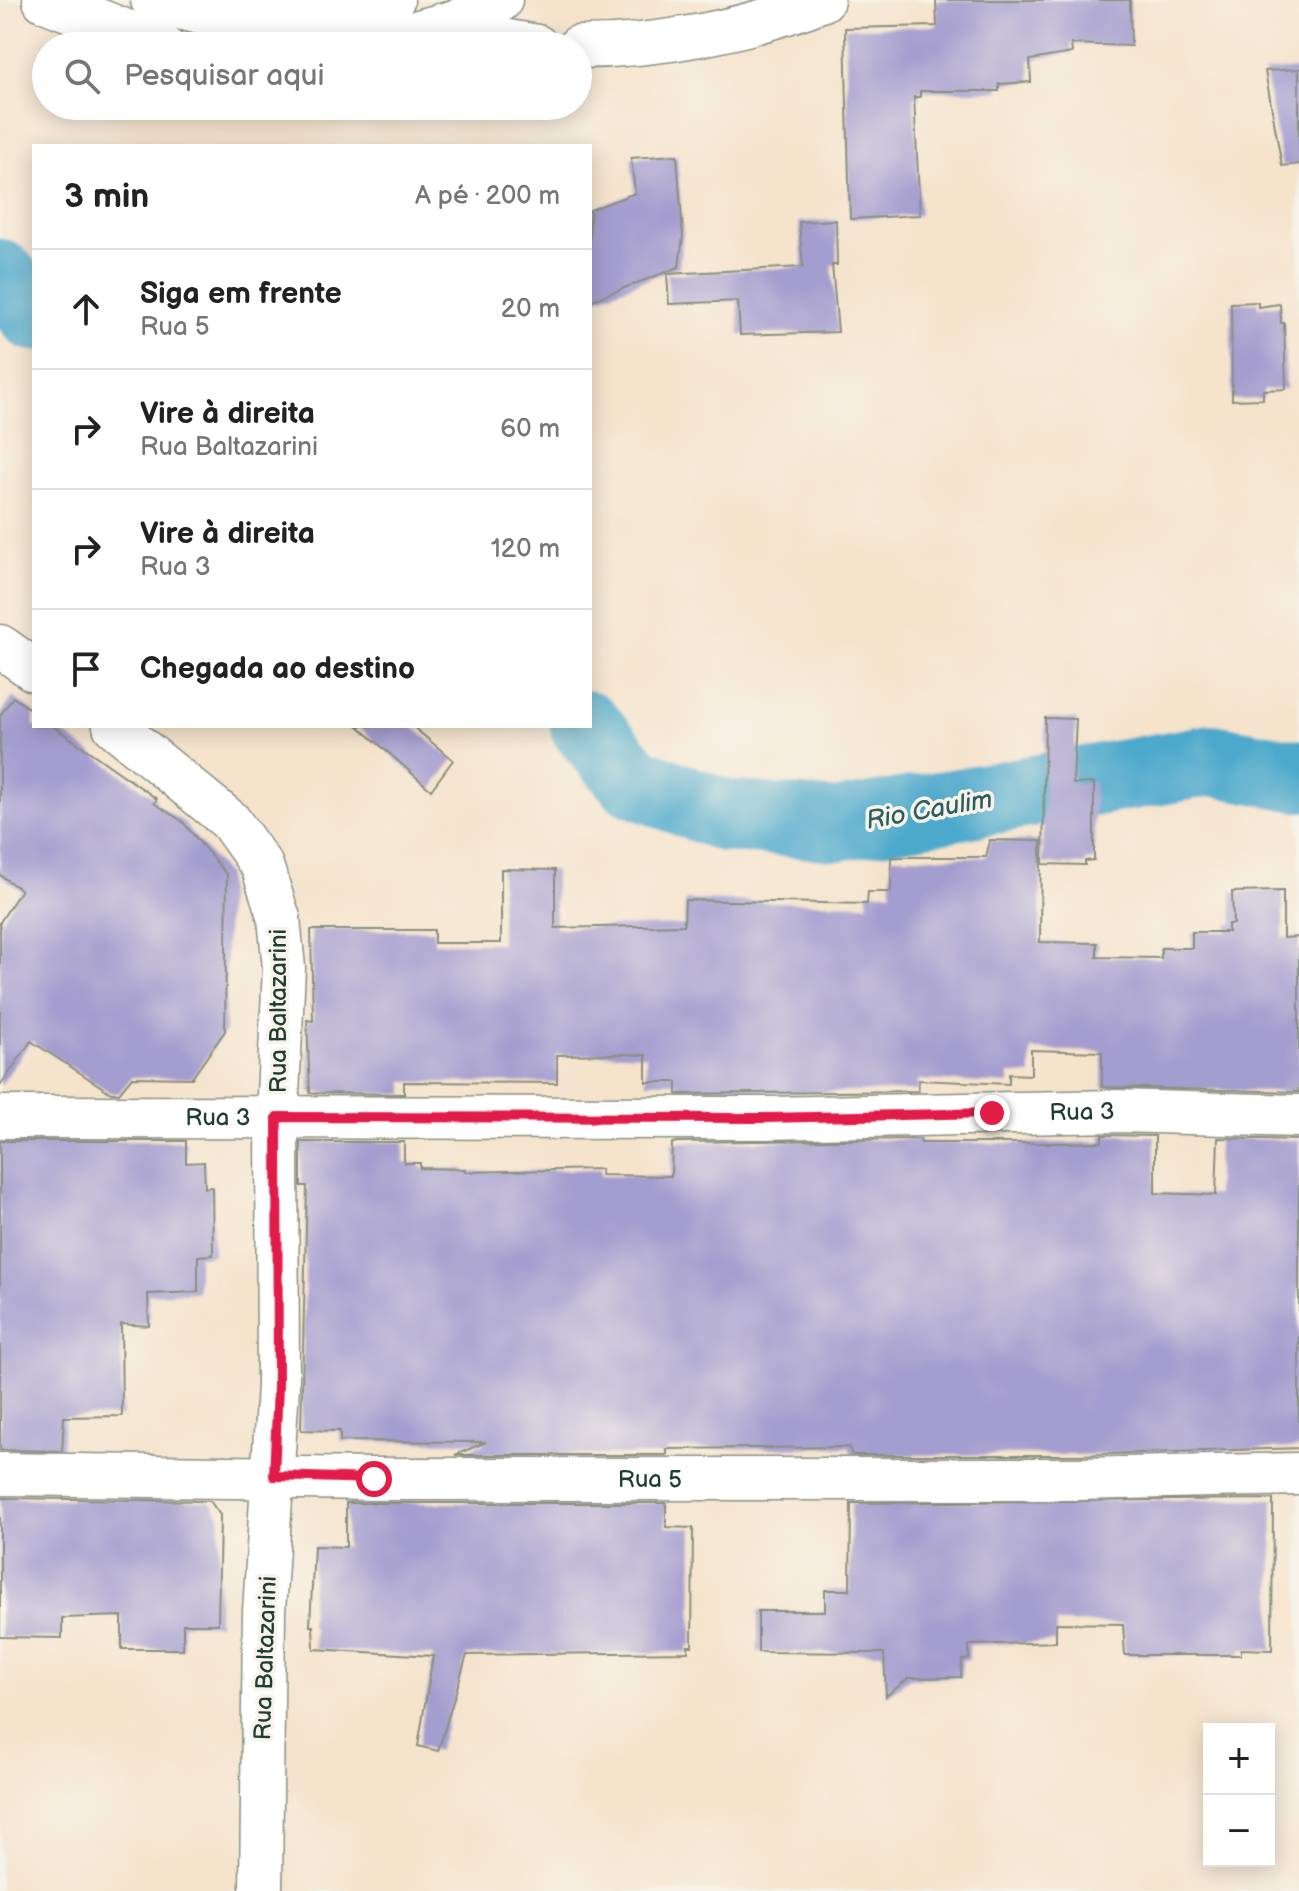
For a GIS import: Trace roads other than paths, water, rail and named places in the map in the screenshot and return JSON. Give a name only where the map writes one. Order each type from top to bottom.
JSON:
[{"type":"main road","points":[[45,0],[126,32]]},
{"type":"main road","points":[[153,0],[196,13],[243,20],[302,20],[392,0]]},
{"type":"main road","points":[[419,32],[459,21],[500,0]]},
{"type":"street","points":[[592,46],[663,40],[742,26],[823,0]]},
{"type":"street","points":[[459,21],[484,32]]},
{"type":"street","points":[[0,646],[32,669]]},
{"type":"street","name":"Rua Baltazarini","points":[[116,728],[230,821],[262,866],[279,918],[284,968],[277,1117],[278,1372],[264,1612],[261,1891]]},
{"type":"street","name":"Rua 3","points":[[0,1117],[766,1118],[1117,1111],[1299,1116]]},
{"type":"street","name":"Rua 5","points":[[0,1474],[1078,1479],[1299,1474]]},
{"type":"waterway","name":"Rio Caulim","points":[[0,275],[32,313]]},
{"type":"waterway","name":"Rio Caulim","points":[[588,728],[633,781],[725,816],[838,825],[1212,760],[1299,776]]}]
